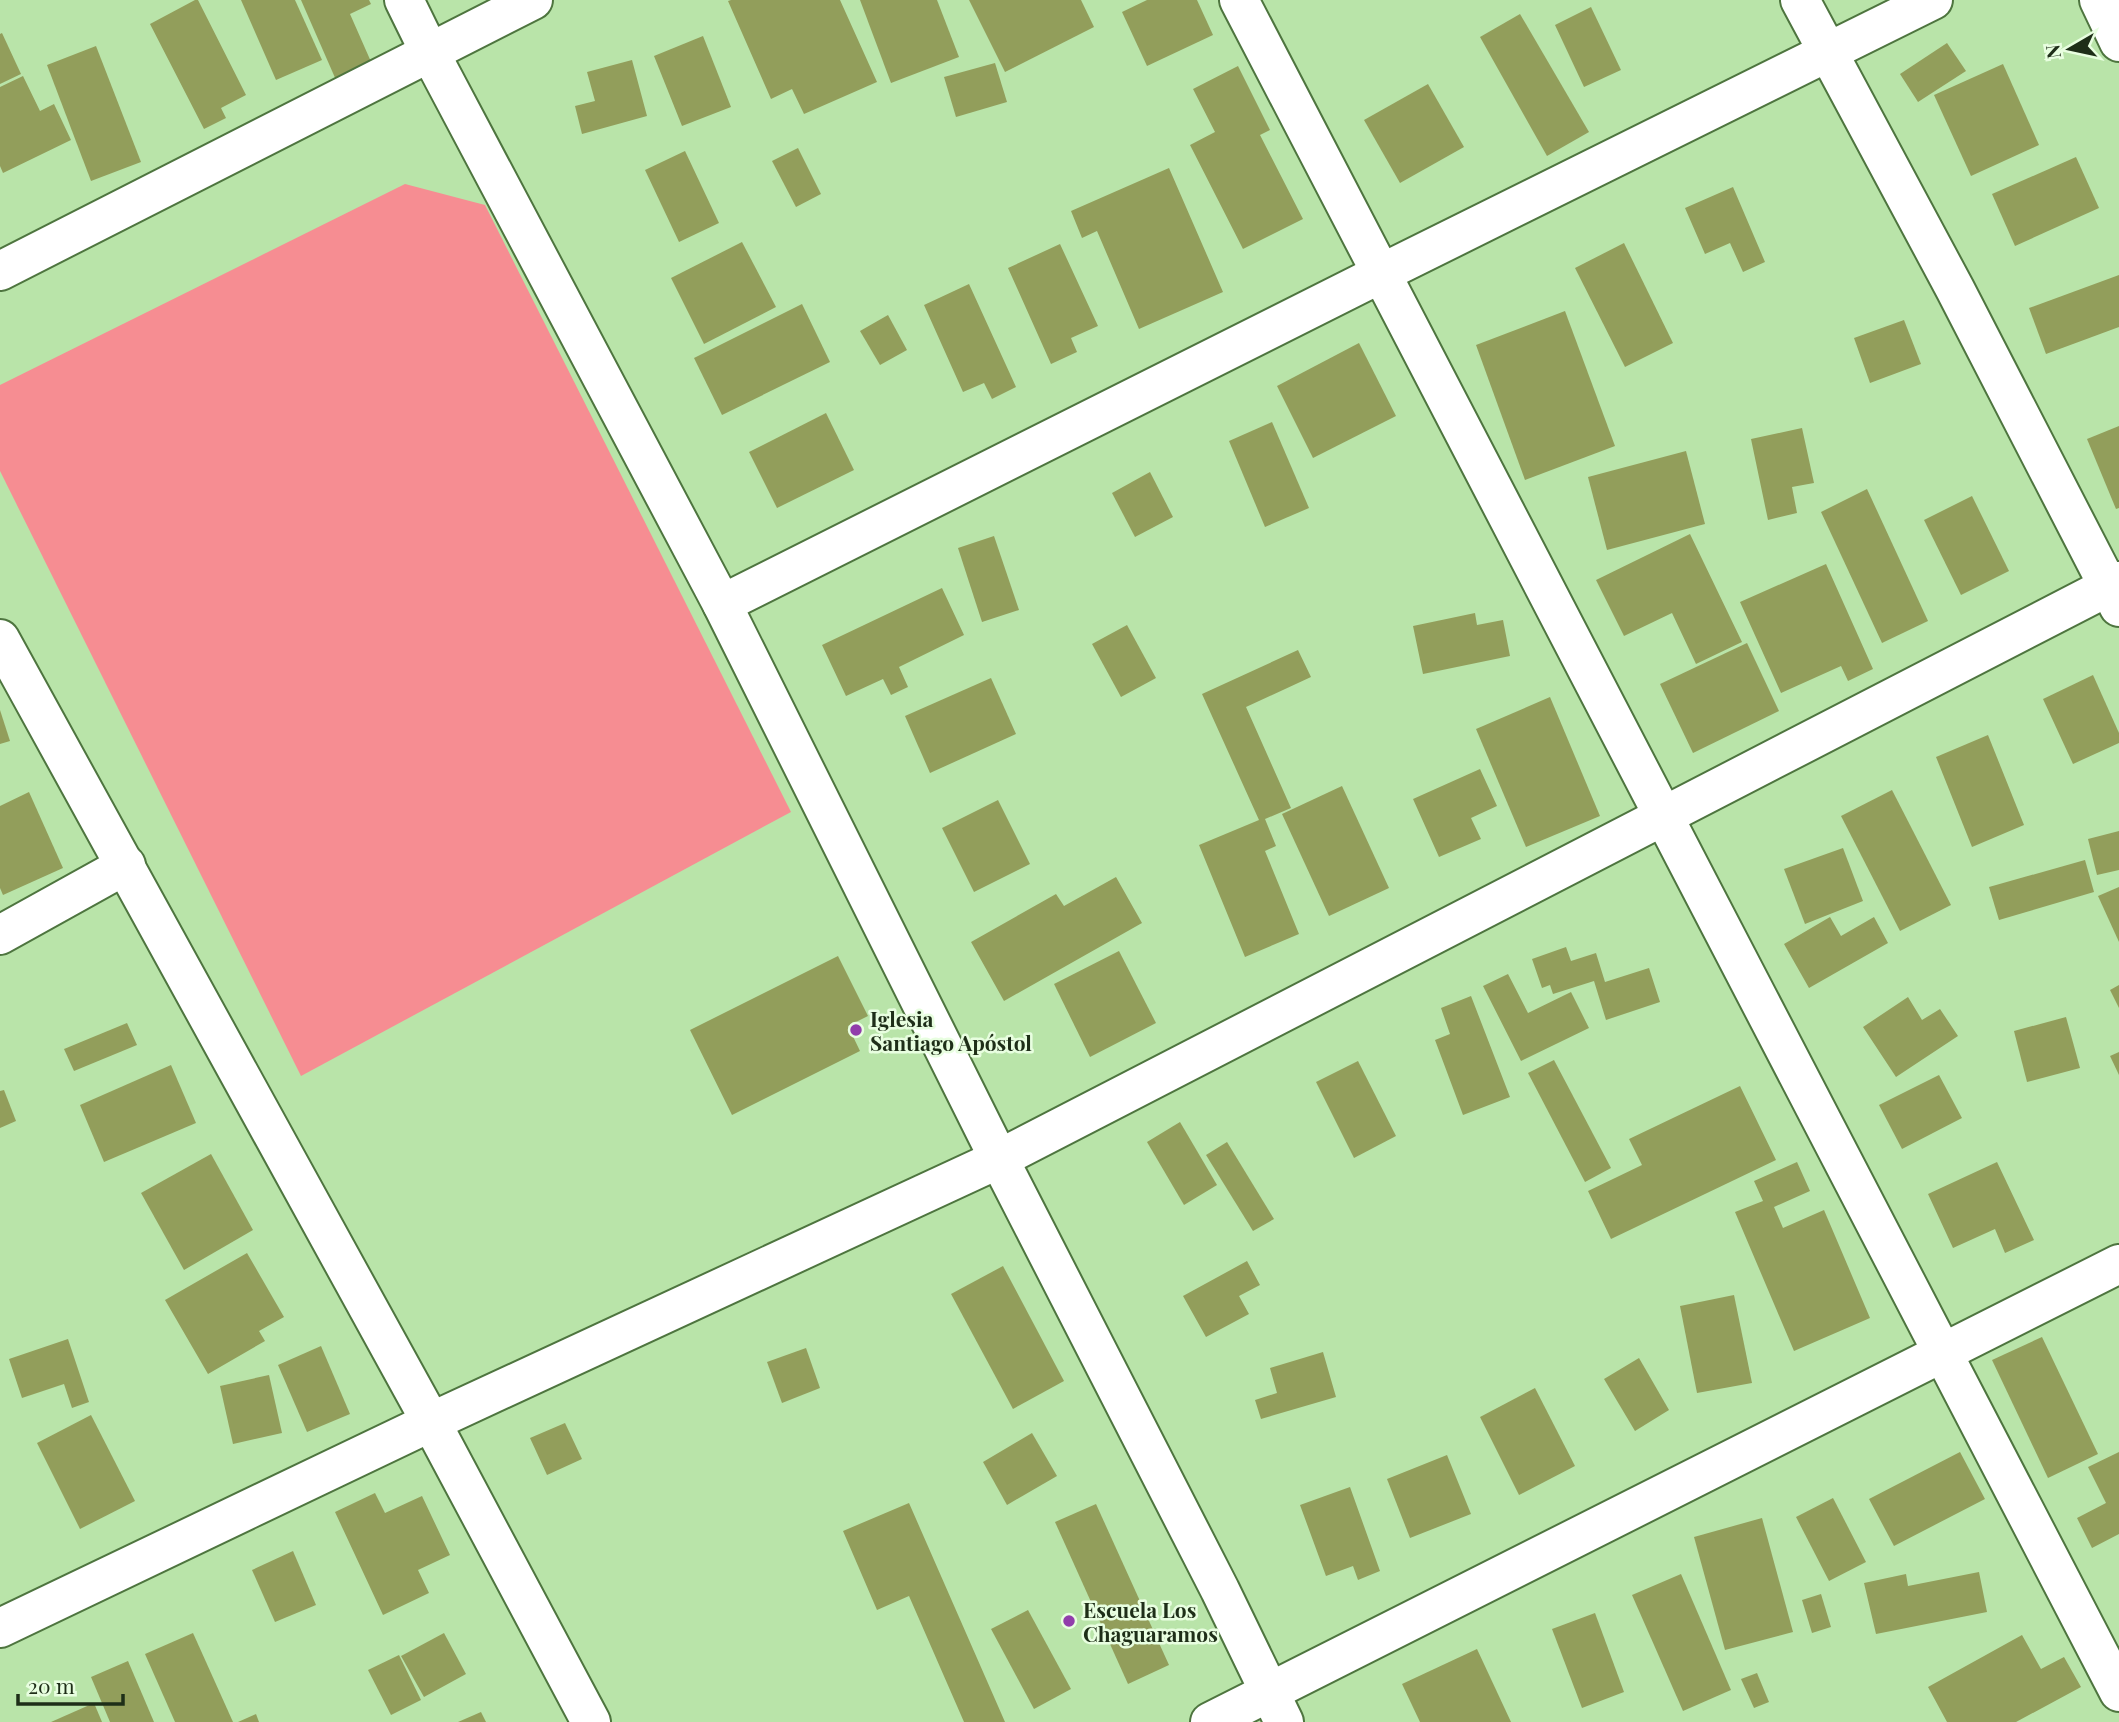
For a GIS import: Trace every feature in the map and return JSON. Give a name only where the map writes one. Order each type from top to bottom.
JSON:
[{"type":"street","points":[[404,0],[722,604],[1277,1707]]},
{"type":"street","points":[[0,271],[533,0]]},
{"type":"street","points":[[1239,0],[2119,1692]]},
{"type":"street","points":[[0,1628],[431,1422],[999,1159],[1663,815],[2116,592],[1800,0]]},
{"type":"street","points":[[722,604],[1933,0]]},
{"type":"street","points":[[2099,0],[2119,42]]},
{"type":"street","points":[[0,639],[431,1422],[591,1722]]},
{"type":"street","points":[[0,935],[126,864]]},
{"type":"street","points":[[1210,1722],[1277,1707],[1943,1353],[2119,1264]]},
{"type":"shaded area","points":[[405,184],[485,205],[791,812],[301,1076],[0,471],[0,385]]},
{"type":"building","points":[[198,0],[246,95],[221,108],[226,118],[204,129],[150,24]]},
{"type":"building","points":[[241,0],[295,0],[322,60],[276,80]]},
{"type":"building","points":[[301,0],[369,0],[371,4],[350,14],[372,64],[336,80]]},
{"type":"building","points":[[840,0],[877,82],[804,114],[792,89],[771,99],[728,1]]},
{"type":"building","points":[[860,0],[937,0],[959,57],[891,83]]},
{"type":"building","points":[[969,0],[1081,0],[1094,27],[1005,72]]},
{"type":"building","points":[[1147,0],[1197,0],[1213,35],[1147,66],[1122,12]]},
{"type":"building","points":[[1591,7],[1621,70],[1584,87],[1555,25]]},
{"type":"building","points":[[1520,14],[1589,132],[1547,156],[1480,37]]},
{"type":"building","points":[[2,33],[21,74],[0,84],[0,34]]},
{"type":"building","points":[[703,36],[731,107],[682,126],[654,56]]},
{"type":"building","points":[[1947,43],[1966,71],[1918,102],[1900,74]]},
{"type":"building","points":[[96,46],[141,162],[91,181],[47,65]]},
{"type":"building","points":[[632,60],[647,116],[582,134],[575,106],[595,101],[587,72]]},
{"type":"building","points":[[995,63],[1007,102],[956,117],[944,77]]},
{"type":"building","points":[[2003,64],[2039,145],[1971,176],[1934,95]]},
{"type":"building","points":[[1238,66],[1270,130],[1260,135],[1303,219],[1243,249],[1190,145],[1215,132],[1193,89]]},
{"type":"building","points":[[23,76],[40,111],[54,104],[71,140],[3,173],[0,166],[0,87]]},
{"type":"building","points":[[1428,84],[1464,147],[1400,183],[1364,120]]},
{"type":"building","points":[[798,148],[821,194],[796,207],[772,161]]},
{"type":"building","points":[[685,151],[719,223],[679,242],[645,170]]},
{"type":"building","points":[[2076,157],[2099,208],[2015,246],[1992,194]]},
{"type":"building","points":[[1169,168],[1223,292],[1139,329],[1097,231],[1082,238],[1071,211]]},
{"type":"building","points":[[1733,187],[1765,262],[1743,272],[1730,243],[1705,254],[1685,208]]},
{"type":"building","points":[[742,242],[776,307],[704,344],[671,278]]},
{"type":"building","points":[[1624,243],[1673,343],[1625,367],[1575,268]]},
{"type":"building","points":[[1060,244],[1098,326],[1071,338],[1077,352],[1051,364],[1008,268]]},
{"type":"building","points":[[2119,275],[2119,327],[2046,354],[2029,308]]},
{"type":"building","points":[[969,284],[1016,387],[992,399],[984,383],[963,392],[924,305]]},
{"type":"building","points":[[802,304],[830,362],[722,415],[694,358]]},
{"type":"building","points":[[1565,311],[1615,446],[1525,480],[1476,345]]},
{"type":"building","points":[[888,315],[907,350],[880,365],[860,331]]},
{"type":"building","points":[[1904,320],[1921,364],[1870,383],[1854,338]]},
{"type":"building","points":[[1359,343],[1396,416],[1313,458],[1277,386]]},
{"type":"building","points":[[826,413],[854,470],[777,508],[749,452]]},
{"type":"building","points":[[1272,422],[1309,508],[1265,527],[1229,441]]},
{"type":"building","points":[[2119,426],[2119,508],[2116,509],[2087,439]]},
{"type":"building","points":[[1802,428],[1814,483],[1792,487],[1797,513],[1768,520],[1751,439]]},
{"type":"building","points":[[1686,451],[1705,524],[1607,550],[1588,477]]},
{"type":"building","points":[[1150,472],[1173,517],[1135,537],[1112,493]]},
{"type":"building","points":[[1867,489],[1928,621],[1882,643],[1821,512]]},
{"type":"building","points":[[1972,496],[2009,571],[1961,595],[1924,520]]},
{"type":"building","points":[[1690,534],[1742,642],[1696,664],[1672,613],[1624,636],[1596,580]]},
{"type":"building","points":[[994,536],[1019,610],[982,622],[958,548]]},
{"type":"building","points":[[1826,564],[1873,669],[1848,681],[1841,666],[1781,693],[1740,602]]},
{"type":"building","points":[[942,588],[964,635],[899,667],[908,687],[891,695],[883,679],[846,696],[822,645]]},
{"type":"building","points":[[1475,613],[1477,625],[1503,620],[1510,656],[1423,674],[1413,626]]},
{"type":"building","points":[[1127,625],[1156,678],[1121,697],[1092,644]]},
{"type":"building","points":[[1747,643],[1779,711],[1693,753],[1660,684]]},
{"type":"building","points":[[1298,650],[1311,677],[1246,707],[1291,808],[1265,819],[1276,846],[1265,851],[1299,934],[1245,957],[1199,845],[1259,820],[1202,694]]},
{"type":"building","points":[[2093,675],[2119,733],[2119,743],[2073,764],[2043,699]]},
{"type":"building","points":[[991,678],[1016,734],[930,773],[905,716]]},
{"type":"building","points":[[1550,697],[1600,816],[1526,847],[1476,729]]},
{"type":"building","points":[[0,710],[10,741],[0,744]]},
{"type":"building","points":[[1988,735],[2024,825],[1972,847],[1936,757]]},
{"type":"building","points":[[1480,769],[1497,806],[1471,818],[1481,839],[1439,857],[1413,799]]},
{"type":"building","points":[[1342,786],[1389,888],[1329,916],[1282,814]]},
{"type":"building","points":[[1892,790],[1951,905],[1900,931],[1841,816]]},
{"type":"building","points":[[29,792],[63,868],[3,895],[0,888],[0,806]]},
{"type":"building","points":[[998,800],[1030,864],[974,892],[942,828]]},
{"type":"building","points":[[2119,831],[2119,870],[2097,875],[2088,839]]},
{"type":"building","points":[[1843,848],[1863,901],[1805,924],[1784,869]]},
{"type":"building","points":[[2085,860],[2094,892],[1999,920],[1989,887]]},
{"type":"building","points":[[1116,877],[1142,923],[1004,1001],[971,942],[1056,894],[1064,906]]},
{"type":"building","points":[[2119,887],[2119,942],[2098,896]]},
{"type":"building","points":[[1830,917],[1841,936],[1874,917],[1888,943],[1809,988],[1784,944]]},
{"type":"building","points":[[1566,947],[1571,961],[1596,953],[1605,982],[1649,968],[1660,1002],[1606,1020],[1594,981],[1553,994],[1550,985],[1542,988],[1532,959]]},
{"type":"building","points":[[1119,951],[1156,1023],[1090,1057],[1054,984]]},
{"type":"building","points":[[838,956],[868,1016],[848,1026],[860,1051],[732,1115],[690,1030]]},
{"type":"building","points":[[1508,974],[1528,1013],[1571,992],[1589,1028],[1521,1061],[1483,986]]},
{"type":"building","points":[[2119,985],[2119,1008],[2110,990]]},
{"type":"building","points":[[1471,996],[1510,1097],[1463,1115],[1435,1040],[1450,1034],[1441,1008]]},
{"type":"building","points":[[1908,997],[1922,1020],[1940,1009],[1958,1036],[1896,1077],[1863,1027]]},
{"type":"building","points":[[2066,1017],[2080,1068],[2027,1082],[2014,1031]]},
{"type":"building","points":[[127,1023],[137,1045],[74,1071],[64,1049]]},
{"type":"building","points":[[2119,1052],[2119,1075],[2110,1056]]},
{"type":"building","points":[[1554,1060],[1611,1168],[1585,1182],[1528,1073]]},
{"type":"building","points":[[1358,1061],[1396,1136],[1354,1158],[1316,1082]]},
{"type":"building","points":[[171,1065],[196,1123],[104,1162],[80,1105]]},
{"type":"building","points":[[1939,1075],[1962,1118],[1902,1149],[1879,1105]]},
{"type":"building","points":[[1740,1086],[1776,1160],[1611,1239],[1588,1191],[1642,1165],[1629,1139]]},
{"type":"building","points":[[4,1090],[16,1121],[0,1128],[0,1091]]},
{"type":"building","points":[[1180,1122],[1217,1185],[1184,1205],[1147,1142]]},
{"type":"building","points":[[1227,1142],[1274,1219],[1253,1231],[1206,1155]]},
{"type":"building","points":[[211,1154],[253,1230],[184,1270],[141,1193]]},
{"type":"building","points":[[1797,1162],[1810,1191],[1774,1207],[1783,1228],[1824,1210],[1870,1318],[1794,1351],[1735,1212],[1763,1201],[1754,1181]]},
{"type":"building","points":[[1997,1162],[2034,1240],[2005,1253],[1995,1229],[1953,1248],[1928,1194]]},
{"type":"building","points":[[247,1253],[284,1317],[259,1331],[265,1341],[208,1374],[165,1300]]},
{"type":"building","points":[[1247,1261],[1260,1285],[1239,1296],[1249,1314],[1206,1337],[1183,1296]]},
{"type":"building","points":[[1003,1266],[1064,1381],[1013,1409],[951,1294]]},
{"type":"building","points":[[1734,1295],[1752,1383],[1697,1393],[1680,1306]]},
{"type":"building","points":[[2042,1337],[2098,1454],[2048,1478],[1992,1360]]},
{"type":"building","points":[[68,1339],[89,1402],[72,1408],[64,1384],[22,1398],[9,1359]]},
{"type":"building","points":[[321,1346],[350,1414],[307,1432],[278,1365]]},
{"type":"building","points":[[806,1348],[820,1388],[782,1403],[767,1362]]},
{"type":"building","points":[[1323,1352],[1336,1397],[1261,1419],[1255,1400],[1277,1393],[1270,1368]]},
{"type":"building","points":[[1639,1358],[1669,1410],[1635,1431],[1604,1379]]},
{"type":"building","points":[[269,1375],[282,1433],[233,1444],[220,1386]]},
{"type":"building","points":[[1535,1388],[1575,1466],[1519,1495],[1480,1417]]},
{"type":"building","points":[[91,1415],[135,1501],[80,1529],[37,1443]]},
{"type":"building","points":[[565,1423],[582,1459],[547,1475],[530,1438]]},
{"type":"building","points":[[1032,1433],[1057,1476],[1007,1505],[983,1462]]},
{"type":"building","points":[[1960,1452],[1985,1499],[1894,1546],[1869,1499]]},
{"type":"building","points":[[2119,1452],[2119,1534],[2092,1548],[2077,1518],[2106,1503],[2088,1467]]},
{"type":"building","points":[[1447,1455],[1471,1514],[1410,1538],[1387,1479]]},
{"type":"building","points":[[1350,1487],[1380,1571],[1358,1580],[1353,1566],[1326,1576],[1300,1505]]},
{"type":"building","points":[[375,1493],[385,1513],[422,1496],[450,1555],[418,1570],[429,1593],[383,1615],[335,1512]]},
{"type":"building","points":[[1833,1498],[1866,1562],[1829,1581],[1796,1517]]},
{"type":"building","points":[[909,1503],[1005,1722],[964,1722],[909,1596],[877,1610],[843,1531]]},
{"type":"building","points":[[1096,1504],[1169,1665],[1128,1684],[1055,1522]]},
{"type":"building","points":[[1762,1518],[1793,1632],[1725,1650],[1694,1537]]},
{"type":"building","points":[[293,1551],[316,1605],[275,1622],[252,1570]]},
{"type":"building","points":[[1979,1572],[1987,1612],[1876,1634],[1864,1583],[1906,1574],[1908,1586]]},
{"type":"building","points":[[1681,1574],[1731,1690],[1683,1711],[1632,1595]]},
{"type":"building","points":[[1821,1594],[1831,1627],[1812,1633],[1802,1600]]},
{"type":"building","points":[[1028,1610],[1071,1689],[1034,1709],[991,1629]]},
{"type":"building","points":[[1595,1613],[1624,1692],[1582,1708],[1552,1629]]},
{"type":"building","points":[[193,1633],[233,1722],[175,1722],[145,1654]]},
{"type":"building","points":[[444,1633],[466,1674],[424,1697],[401,1656]]},
{"type":"building","points":[[2022,1635],[2041,1669],[2064,1657],[2081,1687],[2016,1722],[1947,1722],[1928,1687]]},
{"type":"building","points":[[1477,1649],[1511,1722],[1420,1722],[1402,1684]]},
{"type":"building","points":[[399,1655],[421,1700],[391,1715],[368,1670]]},
{"type":"building","points":[[128,1661],[154,1722],[110,1722],[91,1677]]},
{"type":"building","points":[[1757,1673],[1769,1702],[1754,1708],[1741,1679]]},
{"type":"building","points":[[94,1703],[102,1722],[51,1722]]},
{"type":"building","points":[[481,1712],[486,1722],[458,1722]]},
{"type":"building","points":[[256,1714],[259,1722],[238,1722]]},
{"type":"place","name":"Iglesia Santiago Apóstol","points":[[856,1030]]},
{"type":"place","name":"Escuela Los Chaguaramos","points":[[1069,1621]]}]
